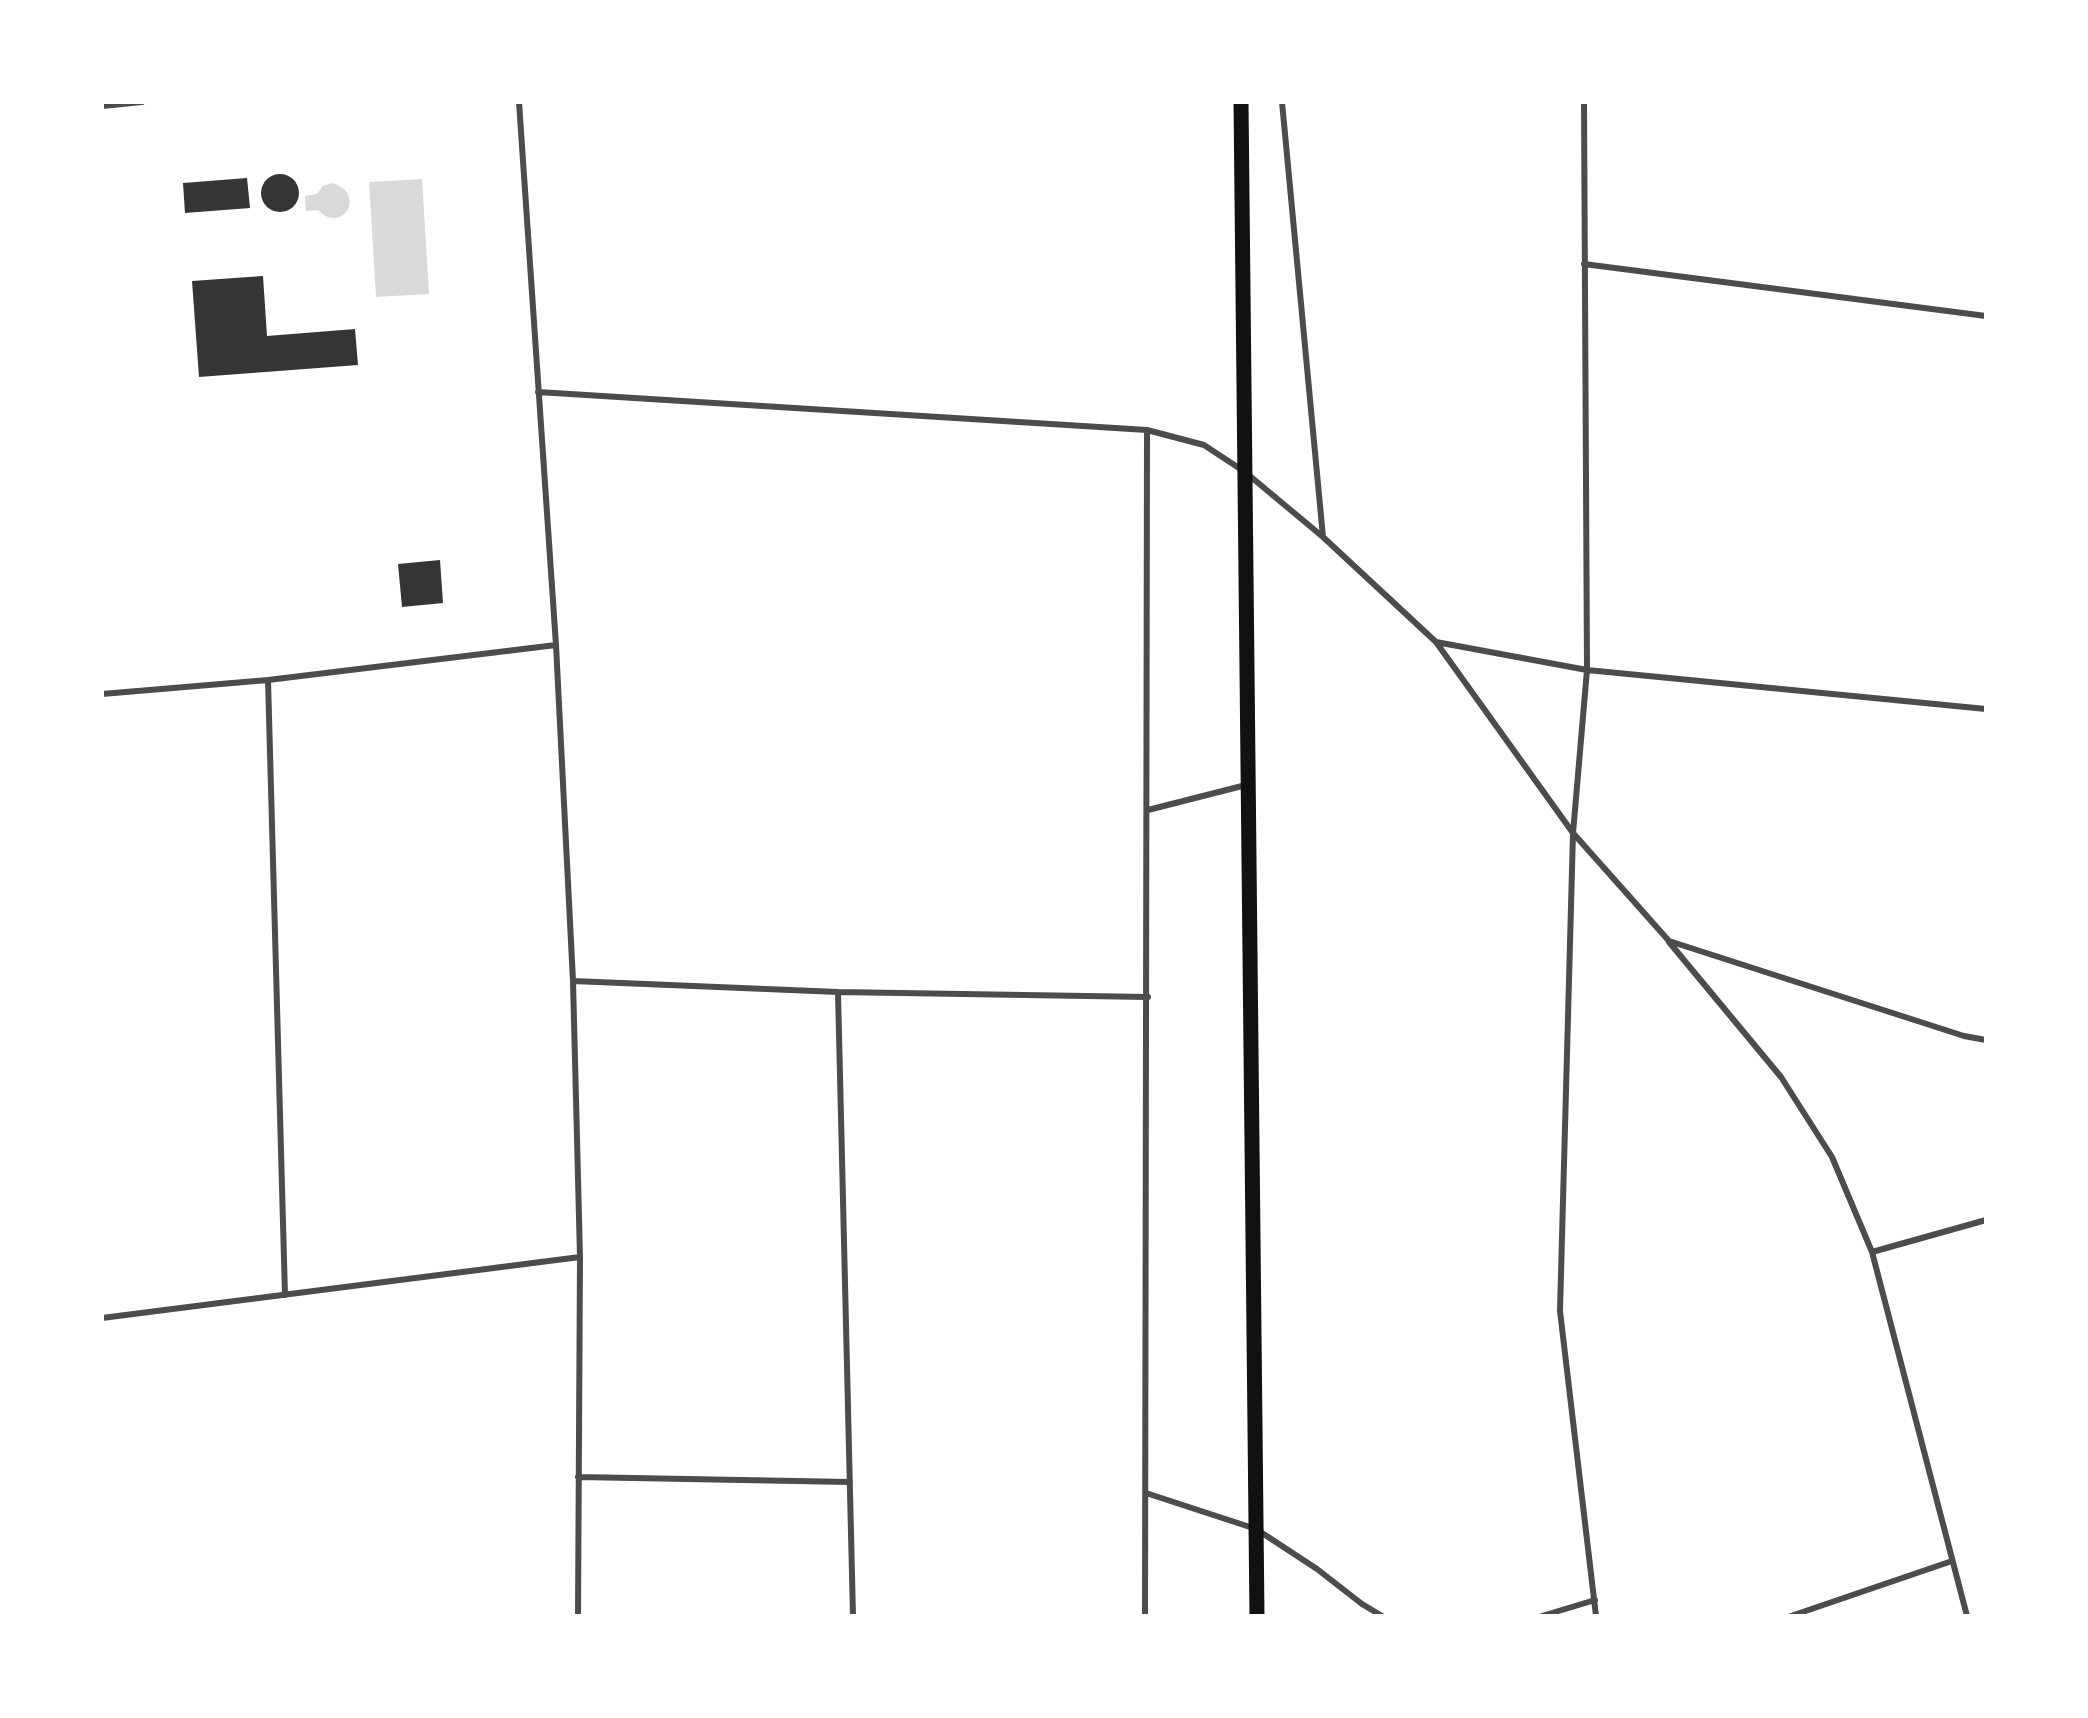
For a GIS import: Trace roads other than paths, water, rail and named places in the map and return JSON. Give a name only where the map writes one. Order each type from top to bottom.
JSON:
[{"type":"main road","points":[[1241,102],[1246,785],[1257,1616]]},
{"type":"street","points":[[102,106],[142,102]]},
{"type":"street","points":[[519,102],[556,645],[573,981],[580,1257],[578,1616]]},
{"type":"street","points":[[1282,102],[1323,537]]},
{"type":"street","points":[[1584,102],[1587,670],[1573,833],[1560,1311],[1596,1616]]},
{"type":"street","points":[[1584,264],[1986,316]]},
{"type":"street","points":[[538,392],[1147,430],[1204,445],[1245,472],[1323,537],[1436,642],[1573,833],[1668,941],[1781,1077],[1832,1157],[1872,1252],[1967,1616]]},
{"type":"street","points":[[1145,1616],[1148,997],[1147,430]]},
{"type":"street","points":[[1436,642],[1587,670],[1986,709]]},
{"type":"street","points":[[102,694],[268,680],[556,645]]},
{"type":"street","points":[[268,680],[285,1295]]},
{"type":"street","points":[[1148,810],[1246,785]]},
{"type":"street","points":[[1668,941],[1964,1036],[1986,1040]]},
{"type":"street","points":[[573,981],[838,992],[1148,997]]},
{"type":"street","points":[[838,992],[853,1616]]},
{"type":"street","points":[[1872,1252],[1986,1220]]},
{"type":"street","points":[[102,1318],[580,1257]]},
{"type":"street","points":[[578,1477],[850,1482]]},
{"type":"street","points":[[1146,1492],[1256,1529],[1382,1616]]},
{"type":"street","points":[[1791,1616],[1952,1561]]},
{"type":"street","points":[[1542,1616],[1595,1600]]}]
